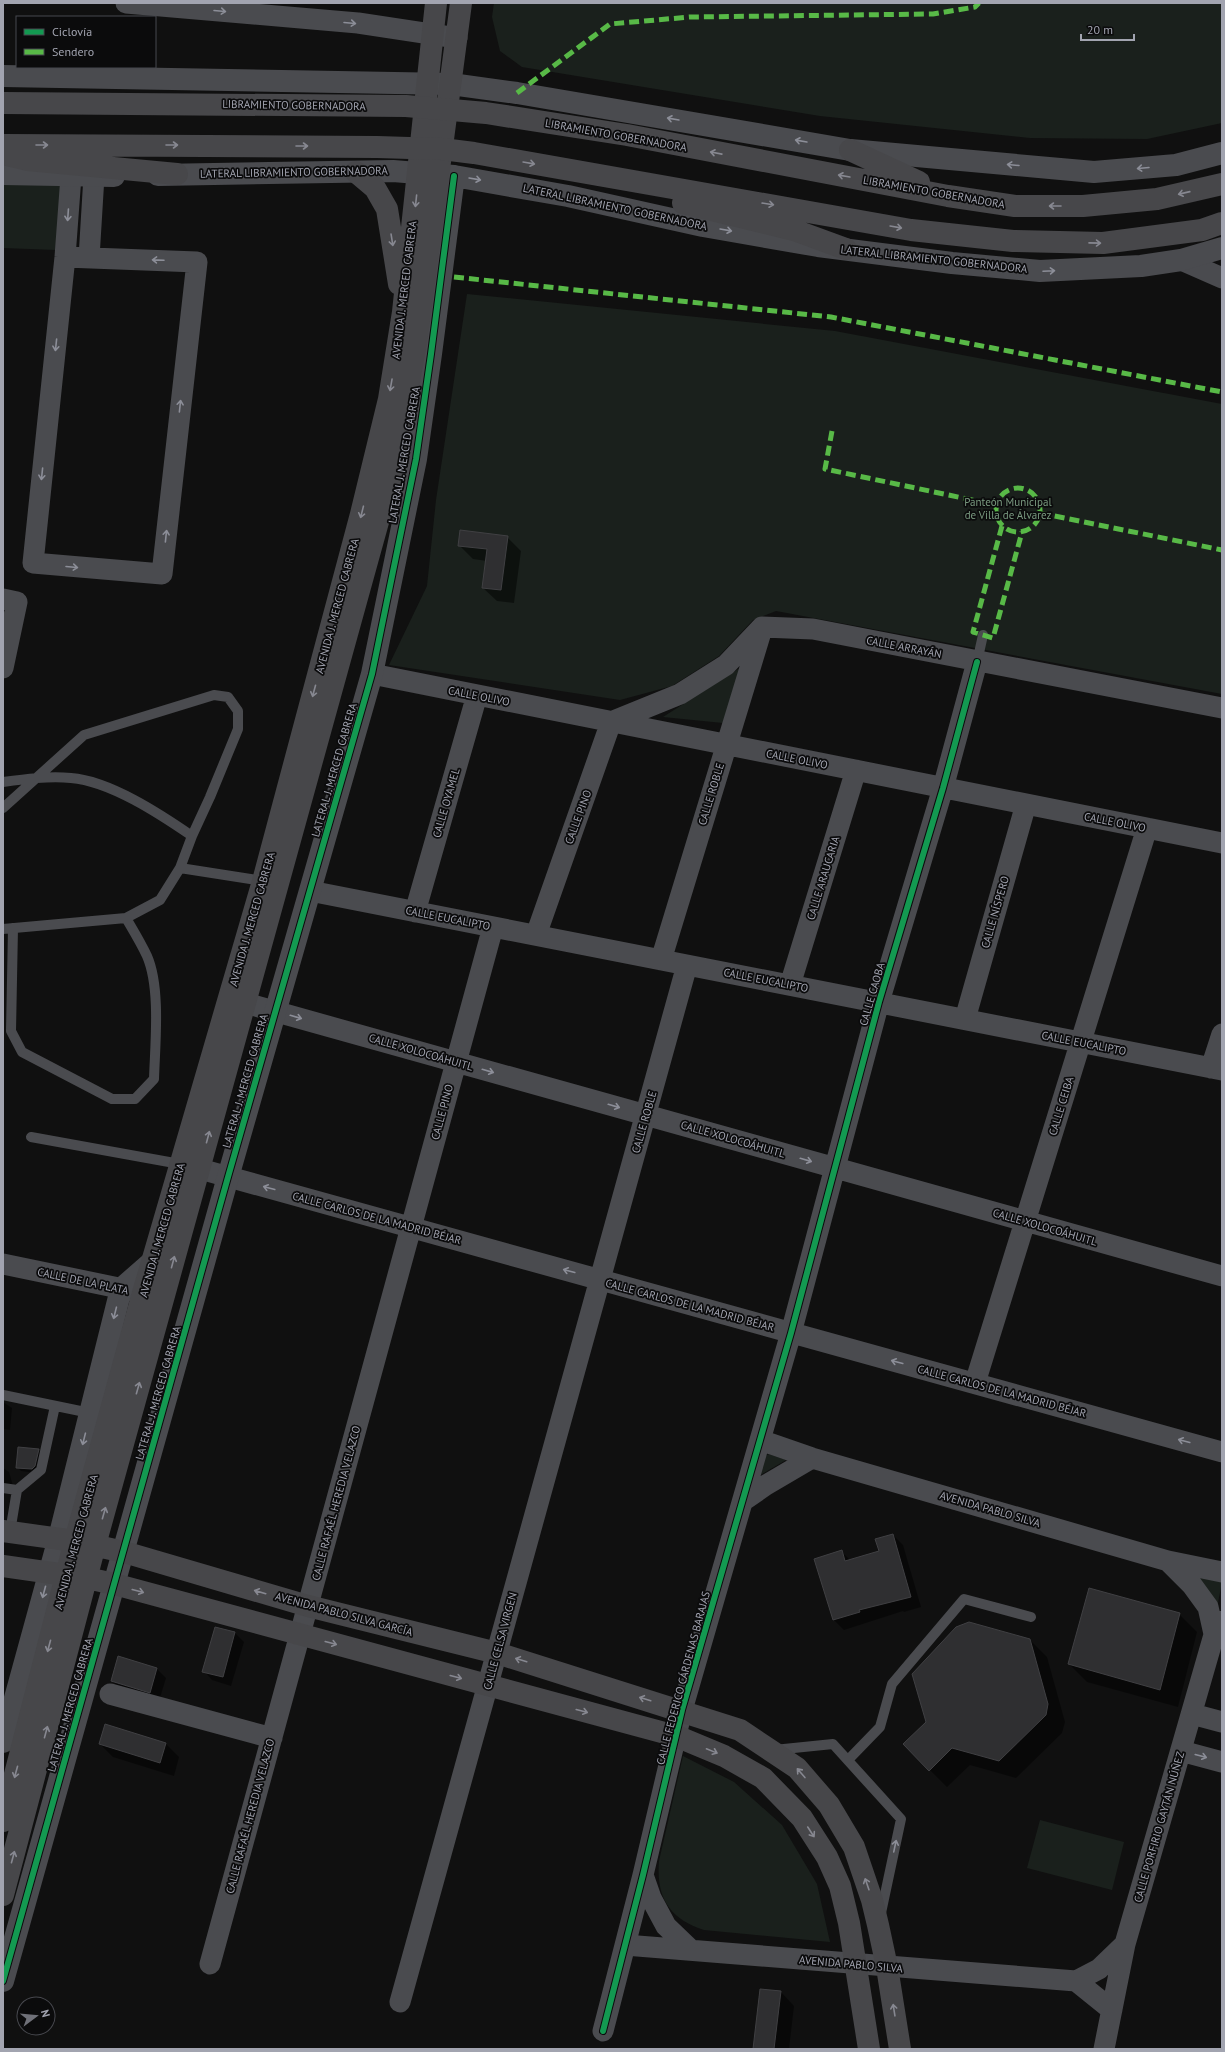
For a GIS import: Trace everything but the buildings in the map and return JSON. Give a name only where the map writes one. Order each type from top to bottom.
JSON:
[{"type":"main road","points":[[436,3],[429,83],[437,108]]},
{"type":"main road","points":[[437,108],[451,84],[457,38],[457,3]]},
{"type":"main road","name":"LIBRAMIENTO GOBERNADORA","points":[[3,102],[437,108],[486,113],[627,135],[948,196],[1015,206],[1083,206],[1157,199],[1222,184]]},
{"type":"main road","name":"AVENIDA J. MERCED CABRERA","points":[[153,1295],[153,1261],[190,1167],[245,1003],[394,464],[412,307],[425,277],[437,174],[432,149],[437,108]]},
{"type":"main road","points":[[3,145],[144,145],[432,149],[474,153],[636,183],[782,206],[911,230],[1013,241],[1103,243],[1202,230],[1222,223]]},
{"type":"main road","points":[[850,150],[948,196]]},
{"type":"main road","points":[[3,154],[28,160],[177,174]]},
{"type":"main road","points":[[356,172],[375,188],[387,209],[412,307]]},
{"type":"main road","name":"AVENIDA J. MERCED CABRERA","points":[[3,1822],[76,1541],[153,1295],[190,1167],[263,881],[361,514],[412,307],[437,174]]},
{"type":"main road","points":[[636,183],[688,205],[794,230],[846,249]]},
{"type":"main road","name":"AVENIDA PABLO SILVA GARCÍA","points":[[7,1531],[76,1541],[124,1552],[308,1606],[497,1653],[682,1710],[740,1730],[797,1768],[829,1805],[854,1846],[872,1900],[888,1968],[900,2049]]},
{"type":"main road","points":[[3,1566],[68,1575],[114,1584],[676,1736],[724,1756],[763,1778],[802,1818],[827,1857],[840,1886],[849,1923],[869,2049]]},
{"type":"main road","name":"AVENIDA J. MERCED CABRERA","points":[[3,1895],[68,1575]]},
{"type":"street","points":[[126,3],[358,23],[434,36],[457,38]]},
{"type":"street","points":[[3,76],[451,84],[517,93],[850,150],[1094,172],[1176,165],[1222,153]]},
{"type":"street","name":"LATERAL LIBRAMIENTO GOBERNADORA","points":[[3,174],[71,176],[356,172],[437,174],[568,196],[703,226],[818,246],[952,263],[1040,271],[1141,266],[1181,260],[1222,248]]},
{"type":"street","name":"LATERAL J. MERCED CABRERA","points":[[3,1981],[228,1177],[372,674],[416,459],[446,241],[437,174]]},
{"type":"street","points":[[65,257],[197,262],[162,574],[33,563],[65,257],[71,176]]},
{"type":"street","points":[[89,258],[94,176]]},
{"type":"street","points":[[425,277],[446,241]]},
{"type":"street","points":[[1181,260],[1222,278]]},
{"type":"street","points":[[412,307],[431,354]]},
{"type":"street","points":[[3,668],[10,600]]},
{"type":"street","points":[[611,722],[680,694],[726,665],[762,628]]},
{"type":"street","name":"CALLE ARRAYÁN","points":[[762,628],[813,629],[976,662],[1222,708]]},
{"type":"street","name":"CALLE ROBLE","points":[[661,960],[762,628]]},
{"type":"street","name":"CALLE CAOBA","points":[[791,1333],[879,1002],[943,788],[976,662]]},
{"type":"street","name":"CALLE OLIVO","points":[[372,674],[1222,843]]},
{"type":"street","name":"CALLE OYAMEL","points":[[415,912],[477,695]]},
{"type":"street","name":"CALLE PINO","points":[[536,935],[611,722]]},
{"type":"street","name":"CALLE ARAUCARIA","points":[[790,985],[856,770]]},
{"type":"street","name":"CALLE NÍSPERO","points":[[965,1020],[1026,804]]},
{"type":"street","name":"CALLE CEIBA","points":[[975,1383],[1147,828]]},
{"type":"street","name":"CALLE EUCALIPTO","points":[[310,891],[1216,1069]]},
{"type":"street","name":"CALLE PINO","points":[[411,1228],[493,927]]},
{"type":"street","name":"CALLE ROBLE","points":[[600,1280],[688,965]]},
{"type":"street","name":"CALLE XOLOCOÁHUITL","points":[[245,1003],[1222,1276]]},
{"type":"street","points":[[1216,1069],[1222,1034]]},
{"type":"street","name":"CALLE CARLOS DE LA MADRID BÉJAR","points":[[190,1167],[1222,1452]]},
{"type":"street","name":"CALLE RAFAÉL HEREDIA VELAZCO","points":[[210,1964],[411,1228]]},
{"type":"street","points":[[3,1742],[68,1575],[76,1541],[90,1414],[121,1289],[153,1261]]},
{"type":"street","name":"CALLE DE LA PLATA","points":[[3,1264],[153,1295]]},
{"type":"street","name":"CALLE CELSA VIRGEN","points":[[400,2002],[600,1280]]},
{"type":"street","name":"CALLE FEDERICO CÁRDENAS BARAJAS","points":[[603,2031],[643,1875],[682,1710],[791,1333]]},
{"type":"street","name":"AVENIDA PABLO SILVA","points":[[760,1440],[812,1458],[1168,1561],[1222,1572]]},
{"type":"street","points":[[743,1501],[766,1485],[812,1458]]},
{"type":"street","name":"AVENIDA PABLO SILVA","points":[[1168,1561],[1192,1585],[1208,1607],[1214,1634]]},
{"type":"street","name":"CALLE PORFIRIO GAYTÁN NÚÑEZ","points":[[1104,2049],[1125,1944],[1222,1607]]},
{"type":"street","points":[[110,1694],[272,1738]]},
{"type":"street","points":[[1192,1714],[1222,1722]]},
{"type":"street","points":[[1181,1750],[1222,1762]]},
{"type":"street","points":[[643,1875],[651,1898],[666,1926],[691,1950]]},
{"type":"street","points":[[1112,2010],[1076,1981],[1099,1969],[1125,1944]]},
{"type":"street","name":"AVENIDA PABLO SILVA","points":[[625,1945],[888,1968],[1076,1981]]},
{"type":"lane","points":[[976,662],[983,635]]},
{"type":"lane","points":[[3,808],[34,778],[84,735],[214,695],[228,697],[238,711],[238,729],[192,836],[180,868],[160,900],[126,918],[8,928],[11,1031],[22,1052],[112,1100],[135,1099],[154,1079],[156,1025],[154,985],[148,957],[126,918]]},
{"type":"lane","points":[[3,782],[34,778],[71,778],[98,784],[160,814],[192,836]]},
{"type":"lane","points":[[180,868],[263,881]]},
{"type":"lane","points":[[31,1137],[190,1167]]},
{"type":"lane","points":[[3,1395],[90,1414]]},
{"type":"lane","points":[[7,1531],[17,1490],[41,1470],[55,1406]]},
{"type":"lane","points":[[3,1488],[17,1490]]},
{"type":"lane","points":[[848,1760],[880,1727],[892,1684],[964,1599],[1030,1617]]},
{"type":"lane","points":[[770,1750],[833,1744],[901,1819],[878,1925]]},
{"type":"green space","points":[[494,3],[1222,3],[1222,123],[1147,139],[1030,138],[820,116],[522,67],[500,51],[492,17]]},
{"type":"green space","points":[[3,183],[64,184],[56,250],[3,248]]},
{"type":"green space","name":"Panteón Municipal de Villa de Álvarez","points":[[467,294],[835,331],[1222,404],[1222,694],[776,611],[753,620],[719,656],[672,686],[620,700],[389,665],[427,586],[436,500]]},
{"type":"green space","points":[[740,668],[723,723],[663,717]]},
{"type":"green space","points":[[769,1454],[786,1460],[757,1477],[763,1457]]},
{"type":"green space","points":[[1195,1576],[1222,1582],[1217,1608]]},
{"type":"green space","points":[[683,1756],[734,1782],[782,1825],[817,1884],[830,1942],[704,1930],[682,1920],[667,1905],[660,1885],[659,1861]]},
{"type":"green space","points":[[1040,1820],[1124,1842],[1112,1890],[1027,1868]]},
{"type":"marked path","points":[[517,93],[610,24],[690,17],[933,14],[975,7],[979,3]]},
{"type":"marked path","points":[[454,277],[831,317],[1222,392]]},
{"type":"marked path","points":[[832,431],[825,469],[996,505]]},
{"type":"marked path","points":[[1018,488],[1030,492],[1036,498],[1040,510],[1036,522],[1030,528],[1018,532],[1006,528],[1000,522],[996,510],[1000,498],[1006,492],[1018,488]]},
{"type":"marked path","points":[[1040,513],[1222,550]]},
{"type":"marked path","points":[[1002,526],[973,632],[993,638],[1022,532]]},
{"type":"cycle path","points":[[3,1981],[228,1177],[372,674],[416,459],[454,176]]},
{"type":"cycle path","points":[[603,2031],[643,1875],[682,1710],[791,1333],[879,1002],[943,788],[977,662]]}]
